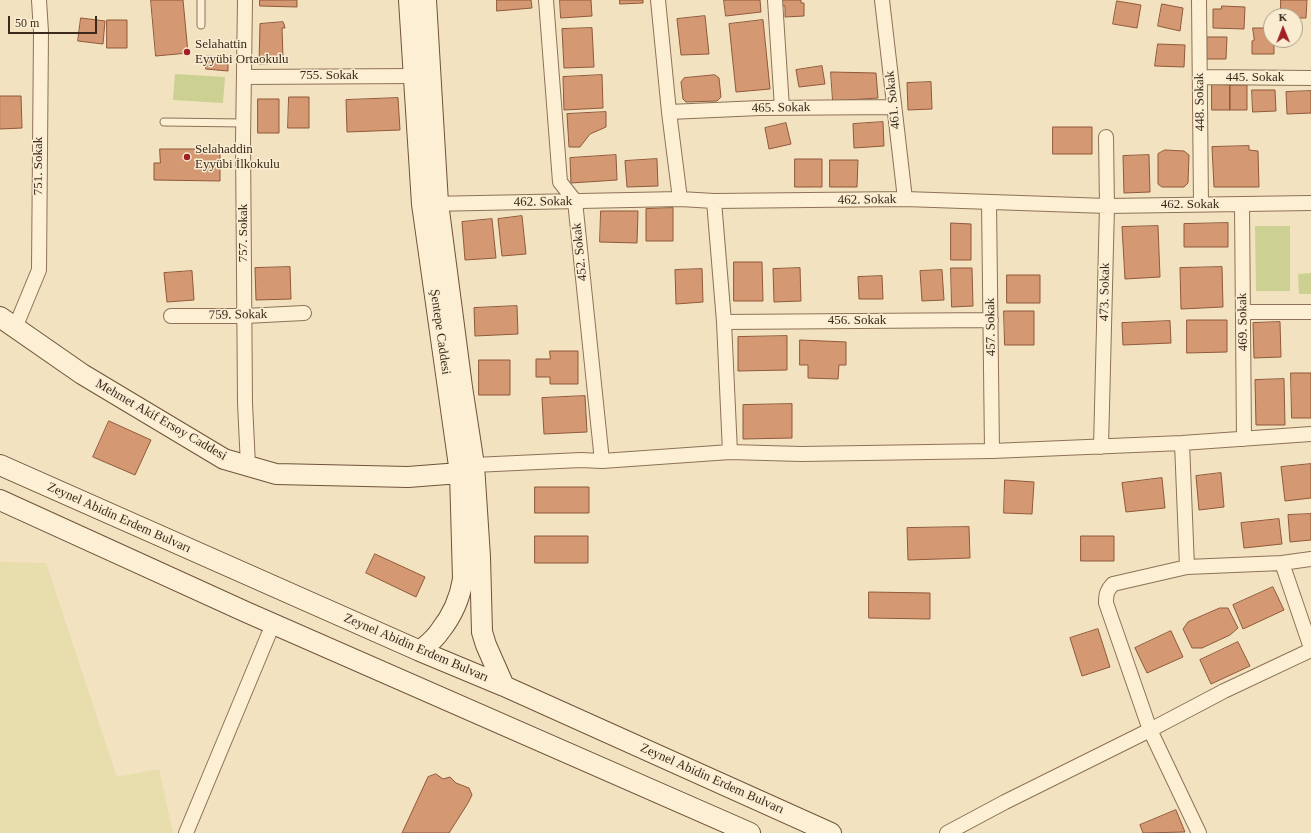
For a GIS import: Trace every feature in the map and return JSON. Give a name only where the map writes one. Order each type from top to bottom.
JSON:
[{"type":"main road","name":"Şentepe Caddesi","points":[[409,0],[414,76],[430,204],[467,469],[463,579],[461,592],[458,601],[441,631],[420,651]]},
{"type":"main road","points":[[426,0],[430,204]]},
{"type":"main road","name":"Mehmet Akif Ersoy Caddesi","points":[[8,322],[82,374],[224,459],[276,474],[408,476],[467,469]]},
{"type":"main road","name":"Zeynel Abidin Erdem Bulvarı","points":[[0,465],[420,651],[504,686],[832,833]]},
{"type":"main road","points":[[467,469],[480,557],[482,632],[486,645],[504,686]]},
{"type":"main road","points":[[0,500],[273,624],[750,833]]},
{"type":"street","name":"751. Sokak","points":[[8,322],[38,270],[39,0]]},
{"type":"street","name":"757. Sokak","points":[[245,0],[245,403],[248,466]]},
{"type":"street","points":[[546,0],[560,182],[575,201]]},
{"type":"street","points":[[658,0],[669,112],[680,199]]},
{"type":"street","points":[[775,0],[782,108]]},
{"type":"street","name":"461. Sokak","points":[[882,0],[904,199]]},
{"type":"street","name":"448. Sokak","points":[[1199,0],[1201,204]]},
{"type":"street","name":"755. Sokak","points":[[244,77],[414,76]]},
{"type":"street","name":"445. Sokak","points":[[1200,77],[1311,78]]},
{"type":"street","name":"465. Sokak","points":[[669,112],[782,108],[893,107]]},
{"type":"street","name":"473. Sokak","points":[[1101,447],[1107,206],[1106,137]]},
{"type":"street","name":"462. Sokak","points":[[430,204],[680,199],[714,201],[904,199],[1107,206],[1311,203]]},
{"type":"street","name":"452. Sokak","points":[[575,201],[602,461]]},
{"type":"street","points":[[714,201],[724,322],[730,452]]},
{"type":"street","name":"457. Sokak","points":[[990,202],[992,452]]},
{"type":"street","name":"469. Sokak","points":[[1242,205],[1244,439]]},
{"type":"street","points":[[1243,312],[1311,312]]},
{"type":"street","name":"759. Sokak","points":[[171,316],[245,316],[304,313]]},
{"type":"street","name":"456. Sokak","points":[[724,322],[991,320]]},
{"type":"street","points":[[467,469],[581,460],[602,461],[730,452],[801,454],[992,452],[1182,443],[1311,434]]},
{"type":"street","points":[[1182,443],[1187,567]]},
{"type":"street","points":[[1199,833],[1150,730],[1106,602],[1108,589],[1112,584],[1187,567],[1311,559]]},
{"type":"street","points":[[947,833],[1004,802],[1150,730],[1224,691],[1311,649],[1282,562]]},
{"type":"street","points":[[186,833],[273,624]]},
{"type":"lane","points":[[200,25],[201,0]]},
{"type":"lane","points":[[164,122],[244,123]]},
{"type":"shaded area","points":[[0,562],[46,563],[117,777],[159,769],[173,833],[0,833]]},
{"type":"green space","points":[[175,74],[225,77],[223,103],[173,100]]},
{"type":"green space","points":[[1255,226],[1290,226],[1290,291],[1256,291]]},
{"type":"green space","points":[[1311,273],[1311,294],[1299,294],[1298,274]]},
{"type":"building","points":[[151,0],[183,0],[188,53],[156,56]]},
{"type":"building","points":[[260,0],[297,0],[297,7],[260,6]]},
{"type":"building","points":[[497,0],[531,0],[532,8],[497,11]]},
{"type":"building","points":[[560,0],[591,0],[592,16],[561,18]]},
{"type":"building","points":[[620,0],[643,0],[643,3],[620,4]]},
{"type":"building","points":[[724,0],[760,0],[761,12],[726,16]]},
{"type":"building","points":[[781,0],[801,0],[801,3],[804,3],[804,16],[785,17],[785,6],[781,6]]},
{"type":"building","points":[[1281,0],[1307,0],[1306,18],[1303,18],[1303,8],[1281,8]]},
{"type":"building","points":[[1117,1],[1141,5],[1137,28],[1113,24]]},
{"type":"building","points":[[1162,4],[1183,8],[1180,31],[1158,26]]},
{"type":"building","points":[[1222,6],[1245,7],[1244,29],[1213,28],[1213,9],[1221,9]]},
{"type":"building","points":[[705,16],[709,54],[681,55],[677,19]]},
{"type":"building","points":[[81,18],[105,21],[103,44],[78,41]]},
{"type":"building","points":[[107,20],[127,20],[127,48],[107,48]]},
{"type":"building","points":[[763,20],[770,89],[736,92],[729,24]]},
{"type":"building","points":[[283,22],[285,28],[282,28],[283,57],[285,57],[286,61],[284,63],[259,64],[260,24]]},
{"type":"building","points":[[592,28],[594,67],[564,68],[562,29]]},
{"type":"building","points":[[1253,28],[1263,28],[1263,48],[1274,48],[1274,54],[1252,54],[1252,41],[1254,40]]},
{"type":"building","points":[[1207,37],[1227,37],[1226,59],[1207,59]]},
{"type":"building","points":[[1158,44],[1185,45],[1184,67],[1155,66]]},
{"type":"building","points":[[207,56],[228,57],[228,71],[206,69]]},
{"type":"building","points":[[822,66],[825,84],[799,87],[796,70]]},
{"type":"building","points":[[831,72],[876,73],[878,98],[833,101]]},
{"type":"building","points":[[602,75],[603,108],[564,110],[563,77]]},
{"type":"building","points":[[715,75],[719,78],[721,97],[717,101],[686,102],[683,99],[681,82],[684,78]]},
{"type":"building","points":[[931,82],[932,109],[908,110],[907,83]]},
{"type":"building","points":[[1212,84],[1230,85],[1230,110],[1212,110]]},
{"type":"building","points":[[1230,85],[1247,85],[1247,110],[1230,110]]},
{"type":"building","points":[[1252,90],[1275,90],[1276,111],[1253,112]]},
{"type":"building","points":[[1311,91],[1311,113],[1287,114],[1286,92]]},
{"type":"building","points":[[0,96],[21,96],[22,128],[0,129]]},
{"type":"building","points":[[289,97],[309,97],[309,128],[288,128]]},
{"type":"building","points":[[398,98],[400,130],[347,132],[346,100]]},
{"type":"building","points":[[258,99],[279,99],[279,133],[258,133]]},
{"type":"building","points":[[606,112],[606,127],[590,134],[580,147],[569,147],[567,114]]},
{"type":"building","points":[[883,122],[884,146],[854,148],[853,124]]},
{"type":"building","points":[[786,123],[791,144],[769,149],[765,128]]},
{"type":"building","points":[[1053,127],[1092,127],[1092,154],[1053,154]]},
{"type":"building","points":[[1249,146],[1249,150],[1258,151],[1259,187],[1214,187],[1212,147]]},
{"type":"building","points":[[160,149],[220,149],[220,181],[154,180],[154,163],[160,163]]},
{"type":"building","points":[[1165,150],[1184,151],[1189,155],[1188,183],[1184,187],[1162,187],[1158,184],[1158,154]]},
{"type":"building","points":[[616,155],[617,180],[571,183],[570,158]]},
{"type":"building","points":[[1149,155],[1150,192],[1124,193],[1123,156]]},
{"type":"building","points":[[657,159],[658,186],[627,187],[625,161]]},
{"type":"building","points":[[795,159],[822,159],[822,187],[795,187]]},
{"type":"building","points":[[830,160],[858,160],[857,187],[830,187]]},
{"type":"building","points":[[673,208],[673,241],[646,241],[646,209]]},
{"type":"building","points":[[601,211],[638,211],[637,243],[600,242]]},
{"type":"building","points":[[522,216],[526,254],[502,256],[498,219]]},
{"type":"building","points":[[492,219],[496,258],[465,260],[462,222]]},
{"type":"building","points":[[951,223],[971,224],[971,260],[951,260]]},
{"type":"building","points":[[1228,223],[1228,247],[1184,247],[1184,224]]},
{"type":"building","points":[[1158,226],[1160,277],[1125,279],[1122,227]]},
{"type":"building","points":[[734,262],[762,262],[763,301],[734,301]]},
{"type":"building","points":[[290,267],[291,299],[256,300],[255,268]]},
{"type":"building","points":[[1222,267],[1223,307],[1181,309],[1180,268]]},
{"type":"building","points":[[800,268],[801,301],[774,302],[773,269]]},
{"type":"building","points":[[951,268],[972,268],[973,306],[952,307]]},
{"type":"building","points":[[702,269],[703,302],[676,304],[675,270]]},
{"type":"building","points":[[942,270],[944,300],[922,301],[920,271]]},
{"type":"building","points":[[192,271],[194,300],[167,302],[164,273]]},
{"type":"building","points":[[1007,275],[1040,275],[1040,303],[1007,303]]},
{"type":"building","points":[[882,276],[883,299],[859,299],[858,277]]},
{"type":"building","points":[[517,306],[518,334],[475,336],[474,308]]},
{"type":"building","points":[[1004,311],[1034,311],[1034,345],[1005,345]]},
{"type":"building","points":[[1187,320],[1227,320],[1227,352],[1187,353]]},
{"type":"building","points":[[1170,321],[1171,343],[1123,345],[1122,323]]},
{"type":"building","points":[[1280,322],[1281,357],[1254,358],[1253,323]]},
{"type":"building","points":[[787,336],[787,370],[738,371],[738,337]]},
{"type":"building","points":[[800,340],[846,342],[846,365],[839,365],[838,379],[808,378],[808,365],[800,365]]},
{"type":"building","points":[[550,351],[578,351],[578,384],[550,384],[550,377],[536,377],[536,359],[550,359]]},
{"type":"building","points":[[479,360],[510,360],[510,395],[479,395]]},
{"type":"building","points":[[1291,373],[1311,373],[1311,418],[1292,418]]},
{"type":"building","points":[[1284,379],[1285,425],[1256,425],[1255,380]]},
{"type":"building","points":[[585,396],[587,432],[544,434],[542,398]]},
{"type":"building","points":[[792,404],[792,438],[743,439],[743,405]]},
{"type":"building","points":[[109,421],[151,440],[135,475],[93,457]]},
{"type":"building","points":[[1311,464],[1311,498],[1285,501],[1281,467]]},
{"type":"building","points":[[1221,473],[1224,507],[1199,510],[1196,476]]},
{"type":"building","points":[[1162,478],[1165,508],[1126,512],[1122,483]]},
{"type":"building","points":[[1005,480],[1034,482],[1032,514],[1004,513]]},
{"type":"building","points":[[535,487],[589,487],[589,513],[535,513]]},
{"type":"building","points":[[1311,514],[1311,540],[1290,542],[1288,515]]},
{"type":"building","points":[[1279,519],[1282,544],[1244,548],[1241,523]]},
{"type":"building","points":[[969,527],[970,558],[908,560],[907,528]]},
{"type":"building","points":[[535,536],[588,536],[588,563],[535,563]]},
{"type":"building","points":[[1081,536],[1114,536],[1114,561],[1081,561]]},
{"type":"building","points":[[375,554],[425,577],[416,597],[366,573]]},
{"type":"building","points":[[1273,587],[1284,610],[1243,629],[1233,605]]},
{"type":"building","points":[[869,592],[930,593],[930,619],[869,618]]},
{"type":"building","points":[[1220,608],[1228,608],[1238,628],[1230,635],[1202,648],[1192,648],[1183,629],[1188,622]]},
{"type":"building","points":[[1098,629],[1110,667],[1082,676],[1070,638]]},
{"type":"building","points":[[1171,631],[1183,657],[1147,673],[1135,648]]},
{"type":"building","points":[[1238,642],[1250,666],[1211,684],[1200,660]]},
{"type":"building","points":[[436,774],[443,779],[450,777],[456,783],[469,788],[472,795],[468,803],[449,833],[402,833],[428,777]]},
{"type":"building","points":[[1176,810],[1185,832],[1143,833],[1140,825]]},
{"type":"place","name":"Selahattin Eyyübi Ortaokulu","points":[[187,52]]},
{"type":"place","name":"Selahaddin Eyyübi İlkokulu","points":[[187,157]]}]
